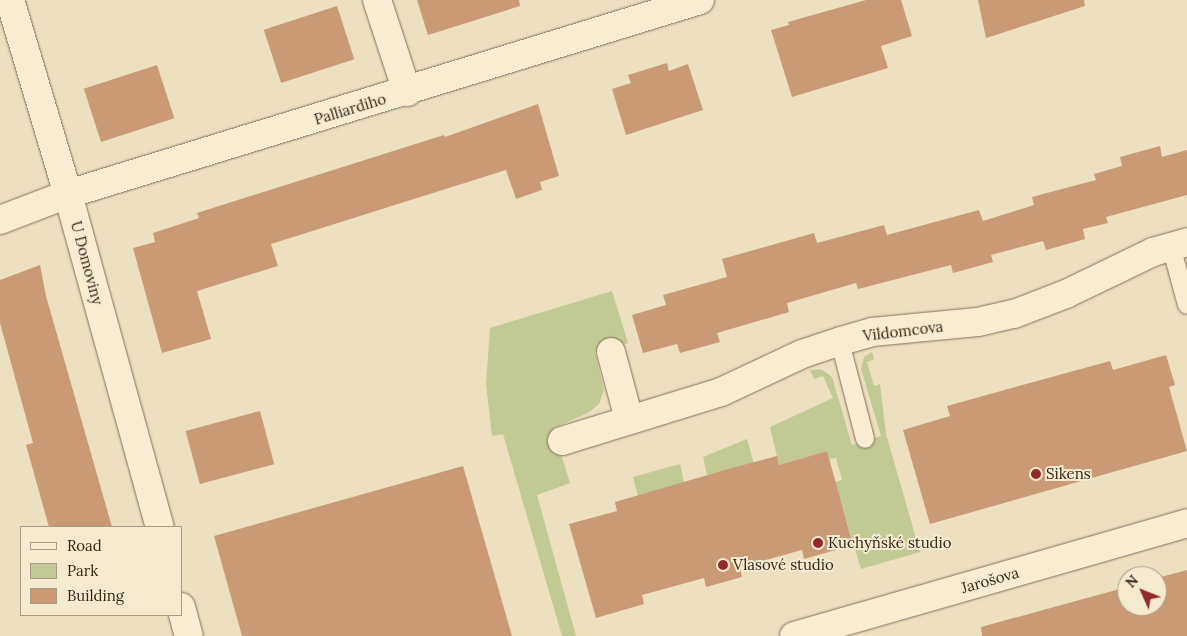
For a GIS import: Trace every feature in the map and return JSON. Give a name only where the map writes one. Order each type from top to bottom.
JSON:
[{"type":"street","name":"U Domoviny","points":[[10,0],[68,194],[160,526]]},
{"type":"street","points":[[377,0],[407,92]]},
{"type":"street","name":"Palliardiho","points":[[0,220],[68,194],[407,92],[700,0]]},
{"type":"street","name":"Vildomcova","points":[[562,440],[721,392],[802,354],[872,332],[978,322],[1014,314],[1066,294],[1179,244]]},
{"type":"street","points":[[611,352],[629,419]]},
{"type":"street","name":"Jarošova","points":[[794,636],[862,626],[1187,523]]},
{"type":"street","points":[[182,610],[189,636]]},
{"type":"lane","points":[[1179,244],[1187,305]]},
{"type":"lane","points":[[840,342],[865,439]]},
{"type":"green space","points":[[612,291],[628,343],[595,352],[604,390],[599,404],[588,413],[553,428],[570,483],[537,495],[576,636],[562,636],[503,434],[492,436],[486,384],[490,328]]},
{"type":"green space","points":[[872,352],[874,359],[867,362],[874,386],[880,384],[886,434],[920,552],[861,569],[835,482],[842,480],[836,458],[829,459],[827,451],[779,465],[770,427],[833,398],[823,376],[814,379],[810,370],[821,369],[832,377],[852,445],[881,436],[861,369],[864,357]]},
{"type":"green space","points":[[747,439],[756,471],[707,475],[703,457]]},
{"type":"green space","points":[[680,464],[684,482],[640,504],[633,477]]},
{"type":"building","points":[[417,0],[519,0],[520,6],[428,35]]},
{"type":"building","points":[[866,0],[901,0],[912,36],[881,46],[888,68],[792,97],[771,30],[789,25],[788,22]]},
{"type":"building","points":[[978,0],[1084,0],[1085,6],[986,38]]},
{"type":"building","points":[[337,6],[354,59],[281,83],[264,30]]},
{"type":"building","points":[[667,63],[669,71],[688,64],[703,110],[626,135],[612,89],[631,83],[628,75]]},
{"type":"building","points":[[157,65],[174,118],[101,142],[84,89]]},
{"type":"building","points":[[538,104],[559,176],[540,182],[542,190],[516,199],[506,170],[271,244],[278,266],[197,291],[211,339],[162,353],[133,248],[155,242],[153,233],[199,218],[197,213],[444,135],[445,137]]},
{"type":"building","points":[[1160,146],[1162,157],[1187,150],[1187,195],[1106,217],[1108,223],[1083,229],[1085,239],[1046,250],[1043,241],[991,255],[993,262],[953,273],[951,265],[858,289],[856,283],[787,303],[789,312],[717,333],[720,342],[680,353],[677,344],[643,353],[632,315],[666,305],[663,295],[727,277],[722,259],[814,233],[817,243],[884,225],[887,235],[979,210],[983,221],[1034,205],[1032,197],[1096,180],[1094,174],[1122,166],[1120,157]]},
{"type":"building","points":[[40,265],[46,296],[112,526],[49,526],[26,445],[33,443],[0,323],[0,280]]},
{"type":"building","points":[[1166,355],[1175,385],[1169,387],[1187,451],[930,524],[903,430],[950,416],[947,406],[1110,361],[1113,370]]},
{"type":"building","points":[[260,411],[274,464],[200,484],[186,431]]},
{"type":"building","points":[[827,451],[853,545],[804,559],[802,550],[740,567],[742,577],[706,587],[704,578],[642,595],[644,604],[596,618],[569,524],[617,511],[615,502],[732,468],[777,456],[779,465]]},
{"type":"building","points":[[463,466],[512,636],[242,636],[214,536]]},
{"type":"building","points":[[1187,570],[1187,636],[982,636],[981,627],[1117,590],[1117,616],[1167,616],[1167,575]]},
{"type":"place","name":"Sikens","points":[[1036,474]]},
{"type":"place","name":"Kuchyňské studio","points":[[818,543]]},
{"type":"place","name":"Vlasové studio","points":[[723,565]]}]
